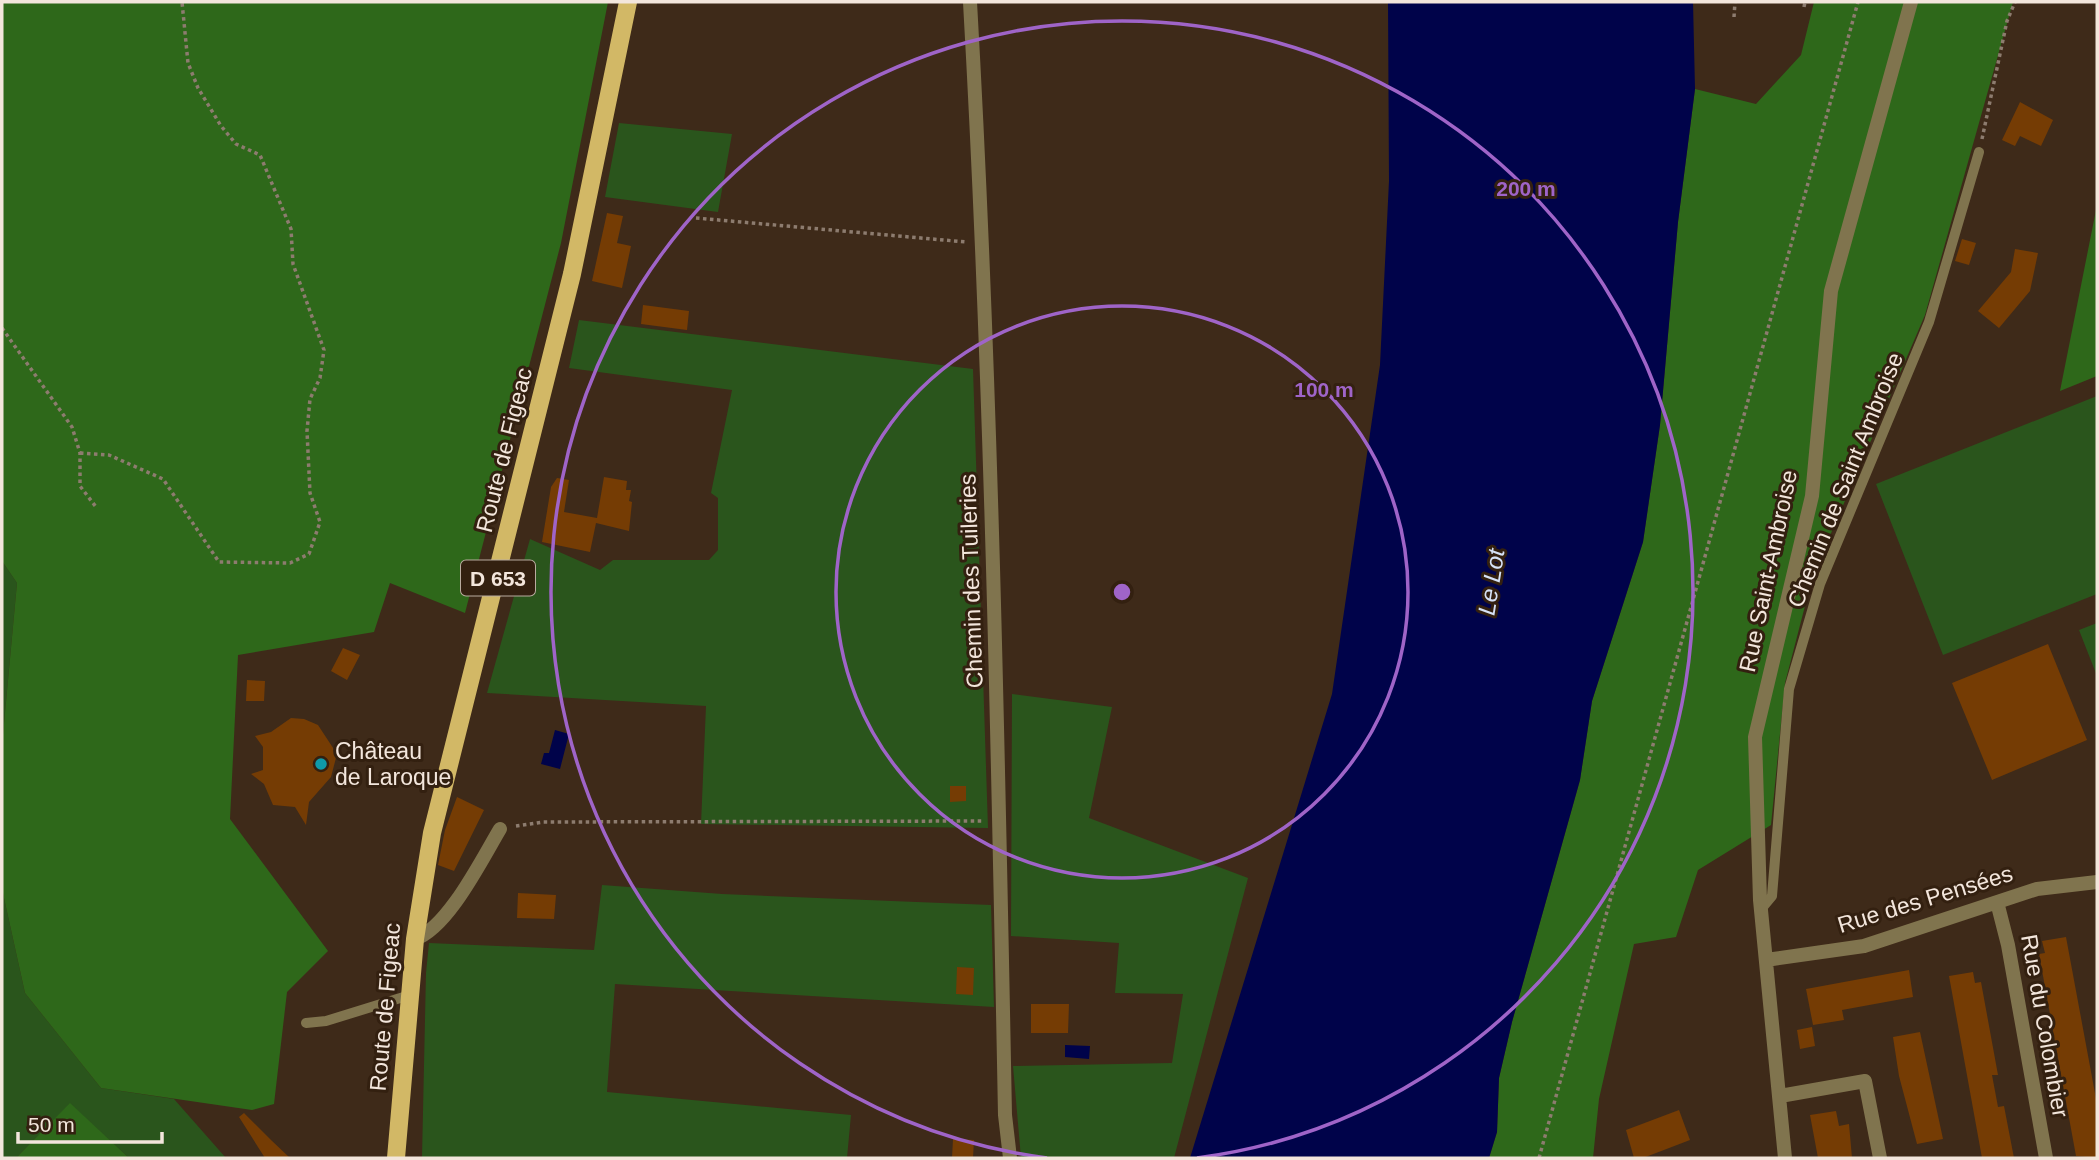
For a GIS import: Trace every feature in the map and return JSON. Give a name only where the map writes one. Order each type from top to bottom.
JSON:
[{"type":"main road","name":"Route de Figeac","points":[[397,1158],[415,939],[432,833],[572,274],[628,2]]},
{"type":"street","name":"Chemin des Tuileries","points":[[970,2],[984,243],[1000,820],[1005,1115],[1010,1158]]},
{"type":"street","name":"Rue Saint-Ambroise","points":[[1785,1158],[1762,908],[1755,737],[1812,496],[1831,291],[1911,2]]},
{"type":"street","points":[[415,939],[425,936],[456,901],[500,829]]},
{"type":"street","name":"Rue des Pensées","points":[[1766,960],[1864,946],[2037,889],[2097,882]]},
{"type":"street","name":"Rue du Colombier","points":[[1997,902],[2008,945],[2046,1158]]},
{"type":"street","points":[[1780,1096],[1865,1081],[1880,1158]]},
{"type":"lane","name":"Chemin de Saint Ambroise","points":[[1762,908],[1772,896],[1789,689],[1820,584],[1929,322],[1979,152]]},
{"type":"lane","points":[[306,1023],[327,1021],[410,995]]},
{"type":"path","points":[[80,453],[109,455],[163,479],[219,562],[290,563],[309,554],[320,522],[310,493],[307,430],[310,399],[320,378],[324,350],[293,264],[290,229],[260,155],[236,144],[221,127],[188,63],[182,2]]},
{"type":"path","points":[[1734,17],[1735,2]]},
{"type":"path","points":[[1539,1158],[1858,2]]},
{"type":"path","points":[[1979,152],[2007,21],[2015,2]]},
{"type":"path","points":[[696,218],[984,243]]},
{"type":"path","points":[[2,328],[72,427],[80,453],[80,486],[96,507]]},
{"type":"path","points":[[500,829],[543,822],[1000,820]]},
{"type":"green space","points":[[2,2],[608,2],[561,243],[465,613],[390,583],[374,632],[238,655],[230,819],[328,951],[287,992],[274,1104],[252,1110],[101,1088],[25,993],[2,889],[2,745],[17,583],[2,561]]},
{"type":"green space","points":[[1814,2],[2013,2],[1925,315],[1813,575],[1785,683],[1771,825],[1698,870],[1676,937],[1634,944],[1599,1099],[1593,1158],[1489,1158],[1497,1132],[1499,1078],[1512,1022],[1580,780],[1592,701],[1643,542],[1660,425],[1678,222],[1695,89],[1756,104],[1801,55]]},
{"type":"green space","points":[[619,123],[732,134],[718,212],[605,197]]},
{"type":"green space","points":[[2097,205],[2097,376],[2060,391]]},
{"type":"green space","points":[[579,320],[973,369],[988,828],[701,824],[706,706],[487,693],[530,539],[600,570],[613,560],[709,560],[718,550],[718,498],[711,493],[732,390],[569,368]]},
{"type":"green space","points":[[2097,396],[2097,594],[1943,655],[1876,484]]},
{"type":"green space","points":[[2,561],[17,583],[2,745]]},
{"type":"green space","points":[[2097,623],[2097,676],[2079,630]]},
{"type":"green space","points":[[1012,694],[1112,707],[1089,818],[1248,878],[1174,1158],[1021,1158],[1013,1066],[1172,1063],[1183,994],[1115,993],[1119,943],[1011,936]]},
{"type":"green space","points":[[602,885],[722,894],[991,905],[994,1007],[615,984],[607,1092],[851,1115],[847,1158],[422,1158],[429,943],[594,950]]},
{"type":"green space","points":[[2,889],[25,993],[101,1088],[174,1099],[226,1158],[129,1158],[70,1104],[16,1158],[2,1158]]},
{"type":"green space","points":[[70,1103],[129,1158],[16,1158]]},
{"type":"water","name":"Le Lot","points":[[1388,2],[1693,2],[1695,89],[1678,222],[1660,425],[1643,542],[1592,701],[1580,780],[1512,1022],[1499,1078],[1497,1132],[1489,1158],[1190,1158],[1332,694],[1380,365],[1389,181]]},
{"type":"water","points":[[555,730],[569,734],[560,769],[541,764],[544,753],[549,753]]},
{"type":"water","points":[[1065,1045],[1090,1046],[1089,1059],[1065,1057]]},
{"type":"building","points":[[2020,102],[2053,120],[2041,146],[2020,136],[2015,146],[2002,140]]},
{"type":"building","points":[[607,213],[623,216],[617,243],[631,246],[622,288],[592,281]]},
{"type":"building","points":[[1962,239],[1976,243],[1969,265],[1955,261]]},
{"type":"building","points":[[2015,249],[2038,253],[2030,291],[1999,328],[1978,311],[2011,272]]},
{"type":"building","points":[[643,305],[689,311],[687,330],[641,324]]},
{"type":"building","points":[[604,477],[627,481],[626,490],[631,490],[629,501],[632,502],[629,531],[596,523],[590,552],[542,542],[551,487],[557,478],[569,480],[564,512],[597,518]]},
{"type":"building","points":[[2048,644],[2087,740],[1992,780],[1952,683]]},
{"type":"building","points":[[343,648],[360,655],[347,680],[331,671]]},
{"type":"building","points":[[247,680],[265,681],[264,701],[246,701]]},
{"type":"building","name":"Château de Laroque","points":[[291,718],[304,719],[318,725],[337,754],[331,777],[309,802],[306,825],[295,807],[273,805],[264,784],[251,774],[263,770],[263,747],[255,736],[271,732]]},
{"type":"building","points":[[950,786],[966,786],[966,801],[950,802]]},
{"type":"building","points":[[457,797],[484,810],[454,871],[438,865],[445,830]]},
{"type":"building","points":[[518,893],[556,895],[554,919],[517,918]]},
{"type":"building","points":[[2066,937],[2097,1104],[2097,1158],[2076,1156],[2039,954],[2045,953],[2042,941]]},
{"type":"building","points":[[957,967],[974,968],[973,995],[956,994]]},
{"type":"building","points":[[1909,970],[1913,997],[1842,1010],[1844,1020],[1813,1025],[1806,989]]},
{"type":"building","points":[[1973,972],[1975,983],[1981,982],[1998,1075],[1992,1075],[1998,1107],[2004,1106],[2014,1158],[1982,1158],[1949,976]]},
{"type":"building","points":[[1031,1004],[1069,1004],[1068,1033],[1031,1033]]},
{"type":"building","points":[[1812,1027],[1815,1046],[1800,1049],[1797,1030]]},
{"type":"building","points":[[1920,1032],[1943,1139],[1917,1144],[1899,1076],[1893,1037]]},
{"type":"building","points":[[1679,1110],[1690,1140],[1643,1158],[1634,1158],[1626,1130]]},
{"type":"building","points":[[1836,1111],[1839,1126],[1849,1124],[1852,1158],[1818,1158],[1810,1115]]},
{"type":"building","points":[[244,1113],[290,1158],[265,1158],[239,1117]]},
{"type":"building","points":[[953,1139],[974,1140],[973,1158],[952,1158]]},
{"type":"place","name":"Château de Laroque","points":[[321,764]]}]
